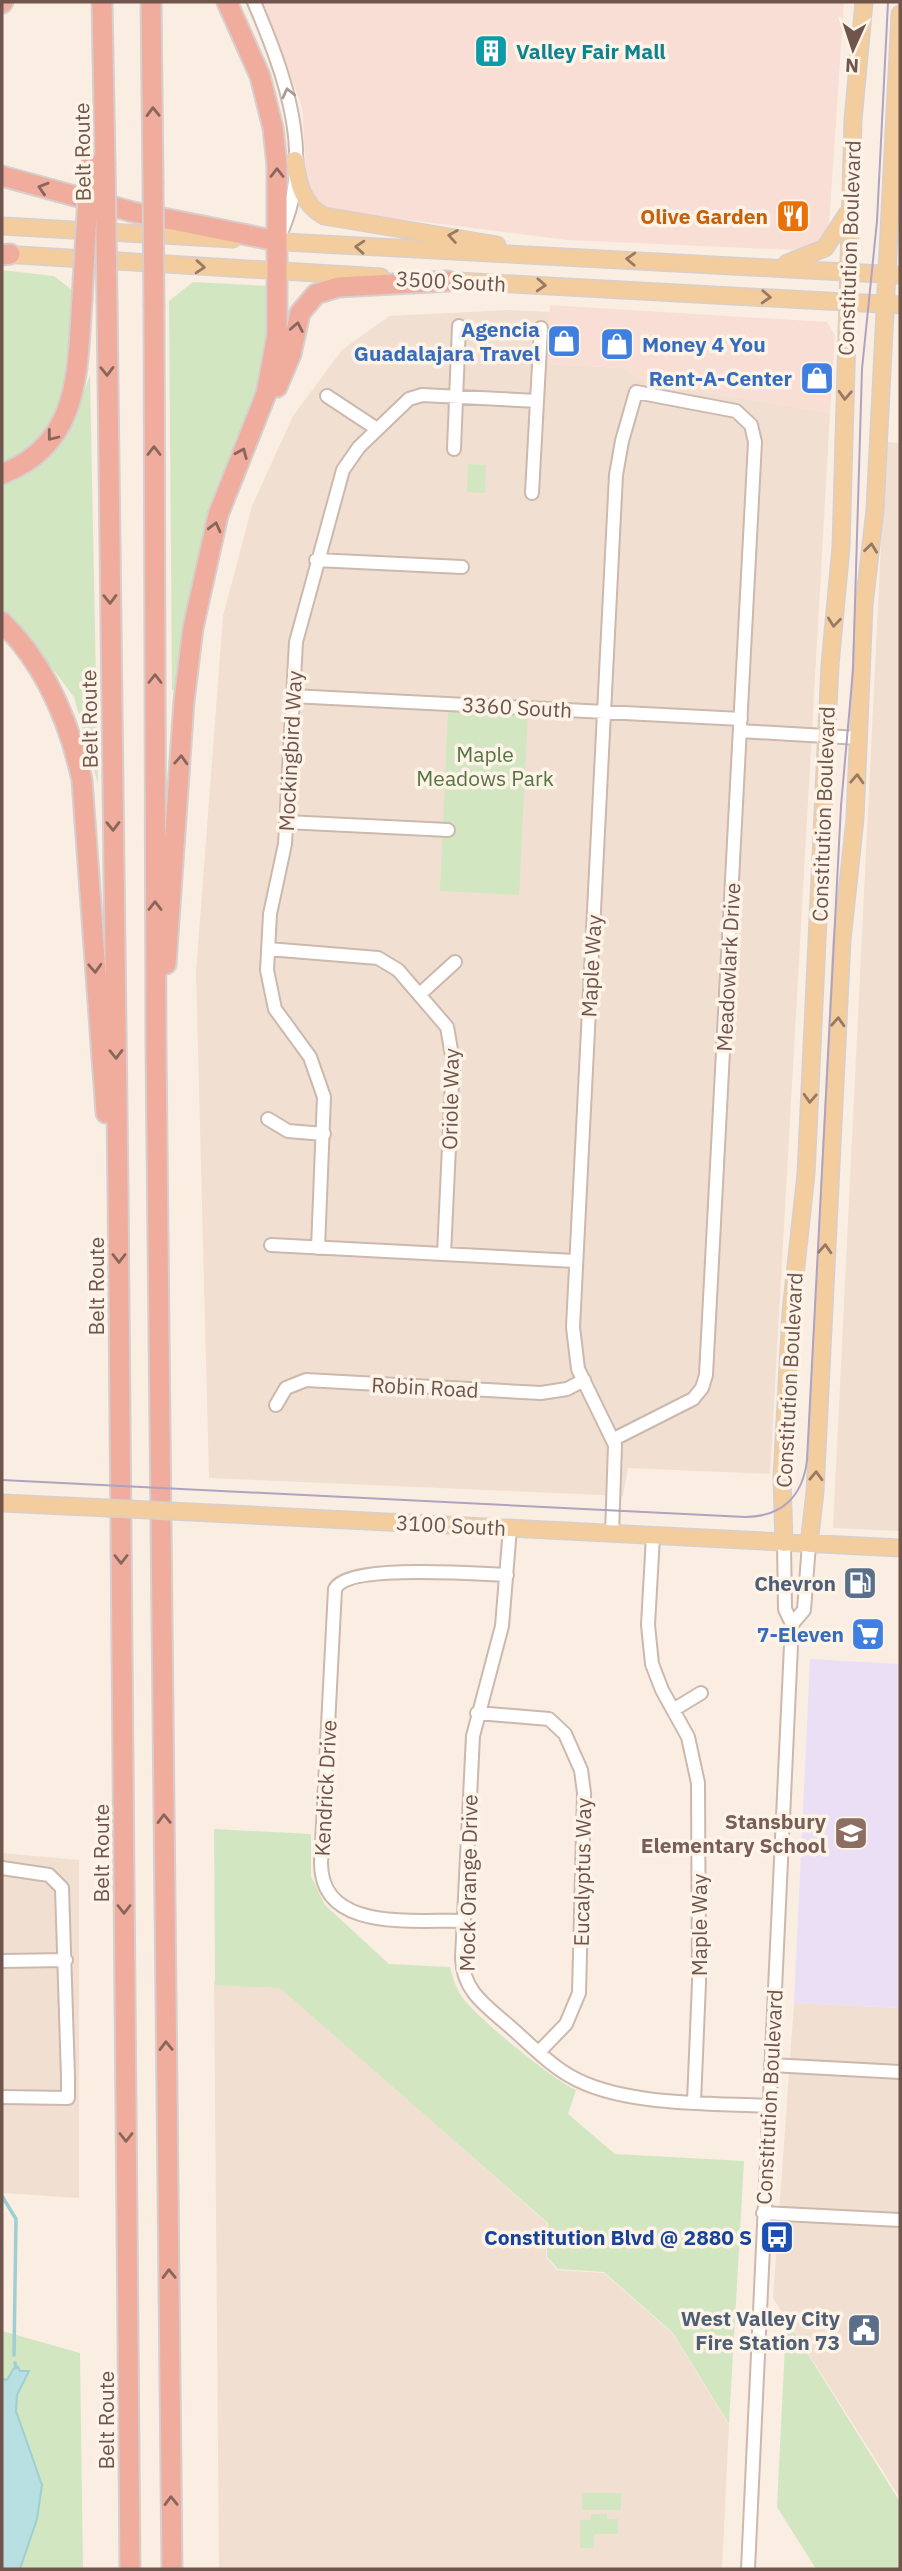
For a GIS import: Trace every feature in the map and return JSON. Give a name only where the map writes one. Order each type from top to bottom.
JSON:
[{"type":"highway","name":"Belt Route","points":[[102,2],[103,52],[97,163],[107,303],[130,2569]]},
{"type":"highway","points":[[151,2],[156,1048],[172,2569]]},
{"type":"highway","points":[[156,1048],[170,928],[184,701],[193,628],[218,515],[260,410],[276,349],[277,165],[272,119],[260,76],[228,2]]},
{"type":"highway","points":[[2,474],[37,454],[54,436],[66,414],[76,379],[97,163]]},
{"type":"highway","points":[[2,176],[133,212],[277,242]]},
{"type":"highway","points":[[260,410],[287,365],[300,313],[316,294],[338,287],[448,281]]},
{"type":"highway","points":[[2,622],[42,673],[61,711],[75,754],[86,808],[100,1054],[118,1190]]},
{"type":"highway","points":[[2,635],[42,687],[75,754]]},
{"type":"main road","name":"Constitution Boulevard","points":[[784,1543],[782,1477],[790,1324],[806,1174],[830,665],[841,547],[854,89],[864,2]]},
{"type":"main road","name":"Constitution Boulevard","points":[[809,1544],[815,1492],[842,940],[853,845],[864,605],[893,305],[900,14]]},
{"type":"main road","points":[[295,160],[303,196],[311,207],[324,216],[461,237],[519,253]]},
{"type":"main road","points":[[762,266],[791,262],[825,248],[843,224],[850,205]]},
{"type":"main road","name":"3500 South","points":[[2,226],[893,275]]},
{"type":"main road","name":"3500 South","points":[[4,254],[277,272],[893,305]]},
{"type":"main road","name":"3100 South","points":[[2,1503],[900,1548]]},
{"type":"street","points":[[254,2],[286,81],[294,120],[295,160],[288,218],[277,242]]},
{"type":"street","points":[[454,449],[459,326]]},
{"type":"street","points":[[532,493],[541,328]]},
{"type":"street","name":"Maple Way","points":[[612,1534],[614,1439],[584,1380],[573,1348],[575,1261],[616,475],[636,392],[736,411],[751,425],[755,442]]},
{"type":"street","points":[[327,396],[377,429]]},
{"type":"street","name":"Mockingbird Way","points":[[318,1248],[324,1134],[321,1083],[310,1057],[275,1009],[268,983],[270,914],[284,855],[296,642],[316,560],[339,477],[359,447],[411,397],[537,401]]},
{"type":"street","name":"Meadowlark Drive","points":[[614,1439],[693,1399],[702,1388],[706,1375],[755,442]]},
{"type":"street","points":[[316,560],[462,567]]},
{"type":"street","name":"3360 South","points":[[292,696],[604,712],[859,738]]},
{"type":"street","points":[[286,822],[447,830]]},
{"type":"street","name":"Oriole Way","points":[[268,949],[370,955],[392,965],[447,1027],[453,1050],[443,1254]]},
{"type":"street","points":[[420,995],[455,962]]},
{"type":"street","points":[[268,1119],[288,1131],[324,1134]]},
{"type":"street","points":[[271,1245],[575,1261]]},
{"type":"street","name":"Robin Road","points":[[276,1405],[286,1388],[306,1380],[541,1393],[567,1389],[584,1380]]},
{"type":"street","name":"Mock Orange Drive","points":[[510,1528],[502,1626],[477,1713],[463,1921],[462,1967],[469,1989],[561,2071],[586,2084],[666,2102],[769,2106]]},
{"type":"street","name":"Maple Way","points":[[653,1536],[649,1640],[656,1677],[692,1748],[698,1783],[698,1997],[694,2102]]},
{"type":"street","name":"Constitution Boulevard","points":[[748,2569],[792,1624],[785,1609],[784,1543]]},
{"type":"street","name":"Constitution Boulevard","points":[[792,1624],[804,1611],[809,1544]]},
{"type":"street","name":"Kendrick Drive","points":[[463,1921],[359,1915],[337,1903],[323,1883],[321,1863],[335,1588],[339,1582],[407,1571],[507,1575]]},
{"type":"street","points":[[673,1710],[701,1693]]},
{"type":"street","name":"Eucalyptus Way","points":[[477,1713],[544,1717],[554,1722],[567,1738],[582,1776],[579,1993],[571,2016],[539,2052]]},
{"type":"street","points":[[2,1868],[43,1874],[59,1882],[64,1898],[68,2098],[2,2097]]},
{"type":"street","points":[[2,1961],[66,1960]]},
{"type":"street","points":[[771,2065],[900,2072]]},
{"type":"street","points":[[763,2213],[900,2220]]},
{"type":"shaded area","name":"Valley Fair Mall","points":[[263,2],[844,2],[828,241],[794,250],[567,240],[328,210],[312,194],[306,169],[302,107]]},
{"type":"shaded area","points":[[550,305],[827,322],[835,335],[830,413],[651,384],[623,368],[546,364]]},
{"type":"shaded area","points":[[509,310],[550,312],[547,364],[623,368],[651,384],[830,413],[770,1474],[628,1468],[623,1496],[209,1478],[196,972],[223,616],[252,506],[293,416],[342,350],[389,316]]},
{"type":"shaded area","points":[[886,442],[900,443],[900,1531],[833,1528]]},
{"type":"shaded area","name":"Stansbury Elementary School","points":[[810,1659],[900,1664],[900,2008],[794,2003]]},
{"type":"shaded area","points":[[2,1853],[79,1860],[79,2198],[2,2193]]},
{"type":"shaded area","points":[[214,1981],[277,1984],[547,2223],[546,2257],[557,2270],[604,2273],[673,2334],[729,2425],[722,2569],[219,2569]]},
{"type":"shaded area","points":[[794,2003],[900,2008],[900,2498],[773,2298]]},
{"type":"green space","points":[[2,270],[54,276],[77,294],[70,377],[59,416],[36,449],[2,467]]},
{"type":"green space","points":[[193,282],[271,286],[267,377],[179,690],[172,690],[169,301]]},
{"type":"green space","points":[[90,375],[98,784],[74,697],[22,628],[2,609],[2,485],[36,469],[49,457],[69,427]]},
{"type":"green space","points":[[468,464],[486,465],[485,493],[467,492]]},
{"type":"green space","name":"Maple Meadows Park","points":[[448,710],[528,714],[519,895],[440,891]]},
{"type":"green space","points":[[214,1829],[311,1834],[311,1876],[325,1905],[389,1964],[450,1967],[462,1997],[470,2007],[534,2062],[576,2090],[568,2114],[615,2154],[744,2161],[729,2424],[673,2333],[604,2272],[558,2269],[547,2257],[548,2223],[280,1988],[215,1985]]},
{"type":"green space","points":[[786,2325],[791,2327],[900,2502],[900,2569],[816,2569],[777,2507]]},
{"type":"green space","points":[[2,2331],[80,2353],[83,2569],[2,2569]]},
{"type":"green space","points":[[582,2493],[621,2493],[621,2510],[582,2510]]},
{"type":"green space","points":[[591,2514],[607,2514],[607,2519],[618,2519],[618,2534],[594,2534],[594,2548],[580,2548],[580,2520],[591,2520]]},
{"type":"water","points":[[18,2367],[20,2371],[29,2371],[17,2395],[16,2411],[42,2485],[37,2519],[20,2569],[2,2569],[2,2379],[7,2380],[14,2368]]},
{"type":"waterway","points":[[2,2196],[16,2219],[14,2355]]},
{"type":"waterway","points":[[15,2363],[16,2367]]},
{"type":"tram line","points":[[2,1480],[745,1517],[770,1513],[780,1508],[801,1484],[807,1460],[841,806],[853,670],[862,369],[877,221],[888,2]]},
{"type":"place","name":"Valley Fair Mall","points":[[491,51]]},
{"type":"place","name":"Olive Garden","points":[[793,216]]},
{"type":"place","name":"Agencia Guadalajara Travel","points":[[564,341]]},
{"type":"place","name":"Money 4 You","points":[[617,344]]},
{"type":"place","name":"Rent-A-Center","points":[[817,378]]},
{"type":"place","name":"Chevron","points":[[860,1583]]},
{"type":"place","name":"7-Eleven","points":[[868,1634]]},
{"type":"place","name":"Stansbury Elementary School","points":[[851,1833]]},
{"type":"place","name":"Constitution Blvd @ 2880 S","points":[[777,2237]]},
{"type":"place","name":"West Valley City Fire Station 73","points":[[864,2330]]}]
